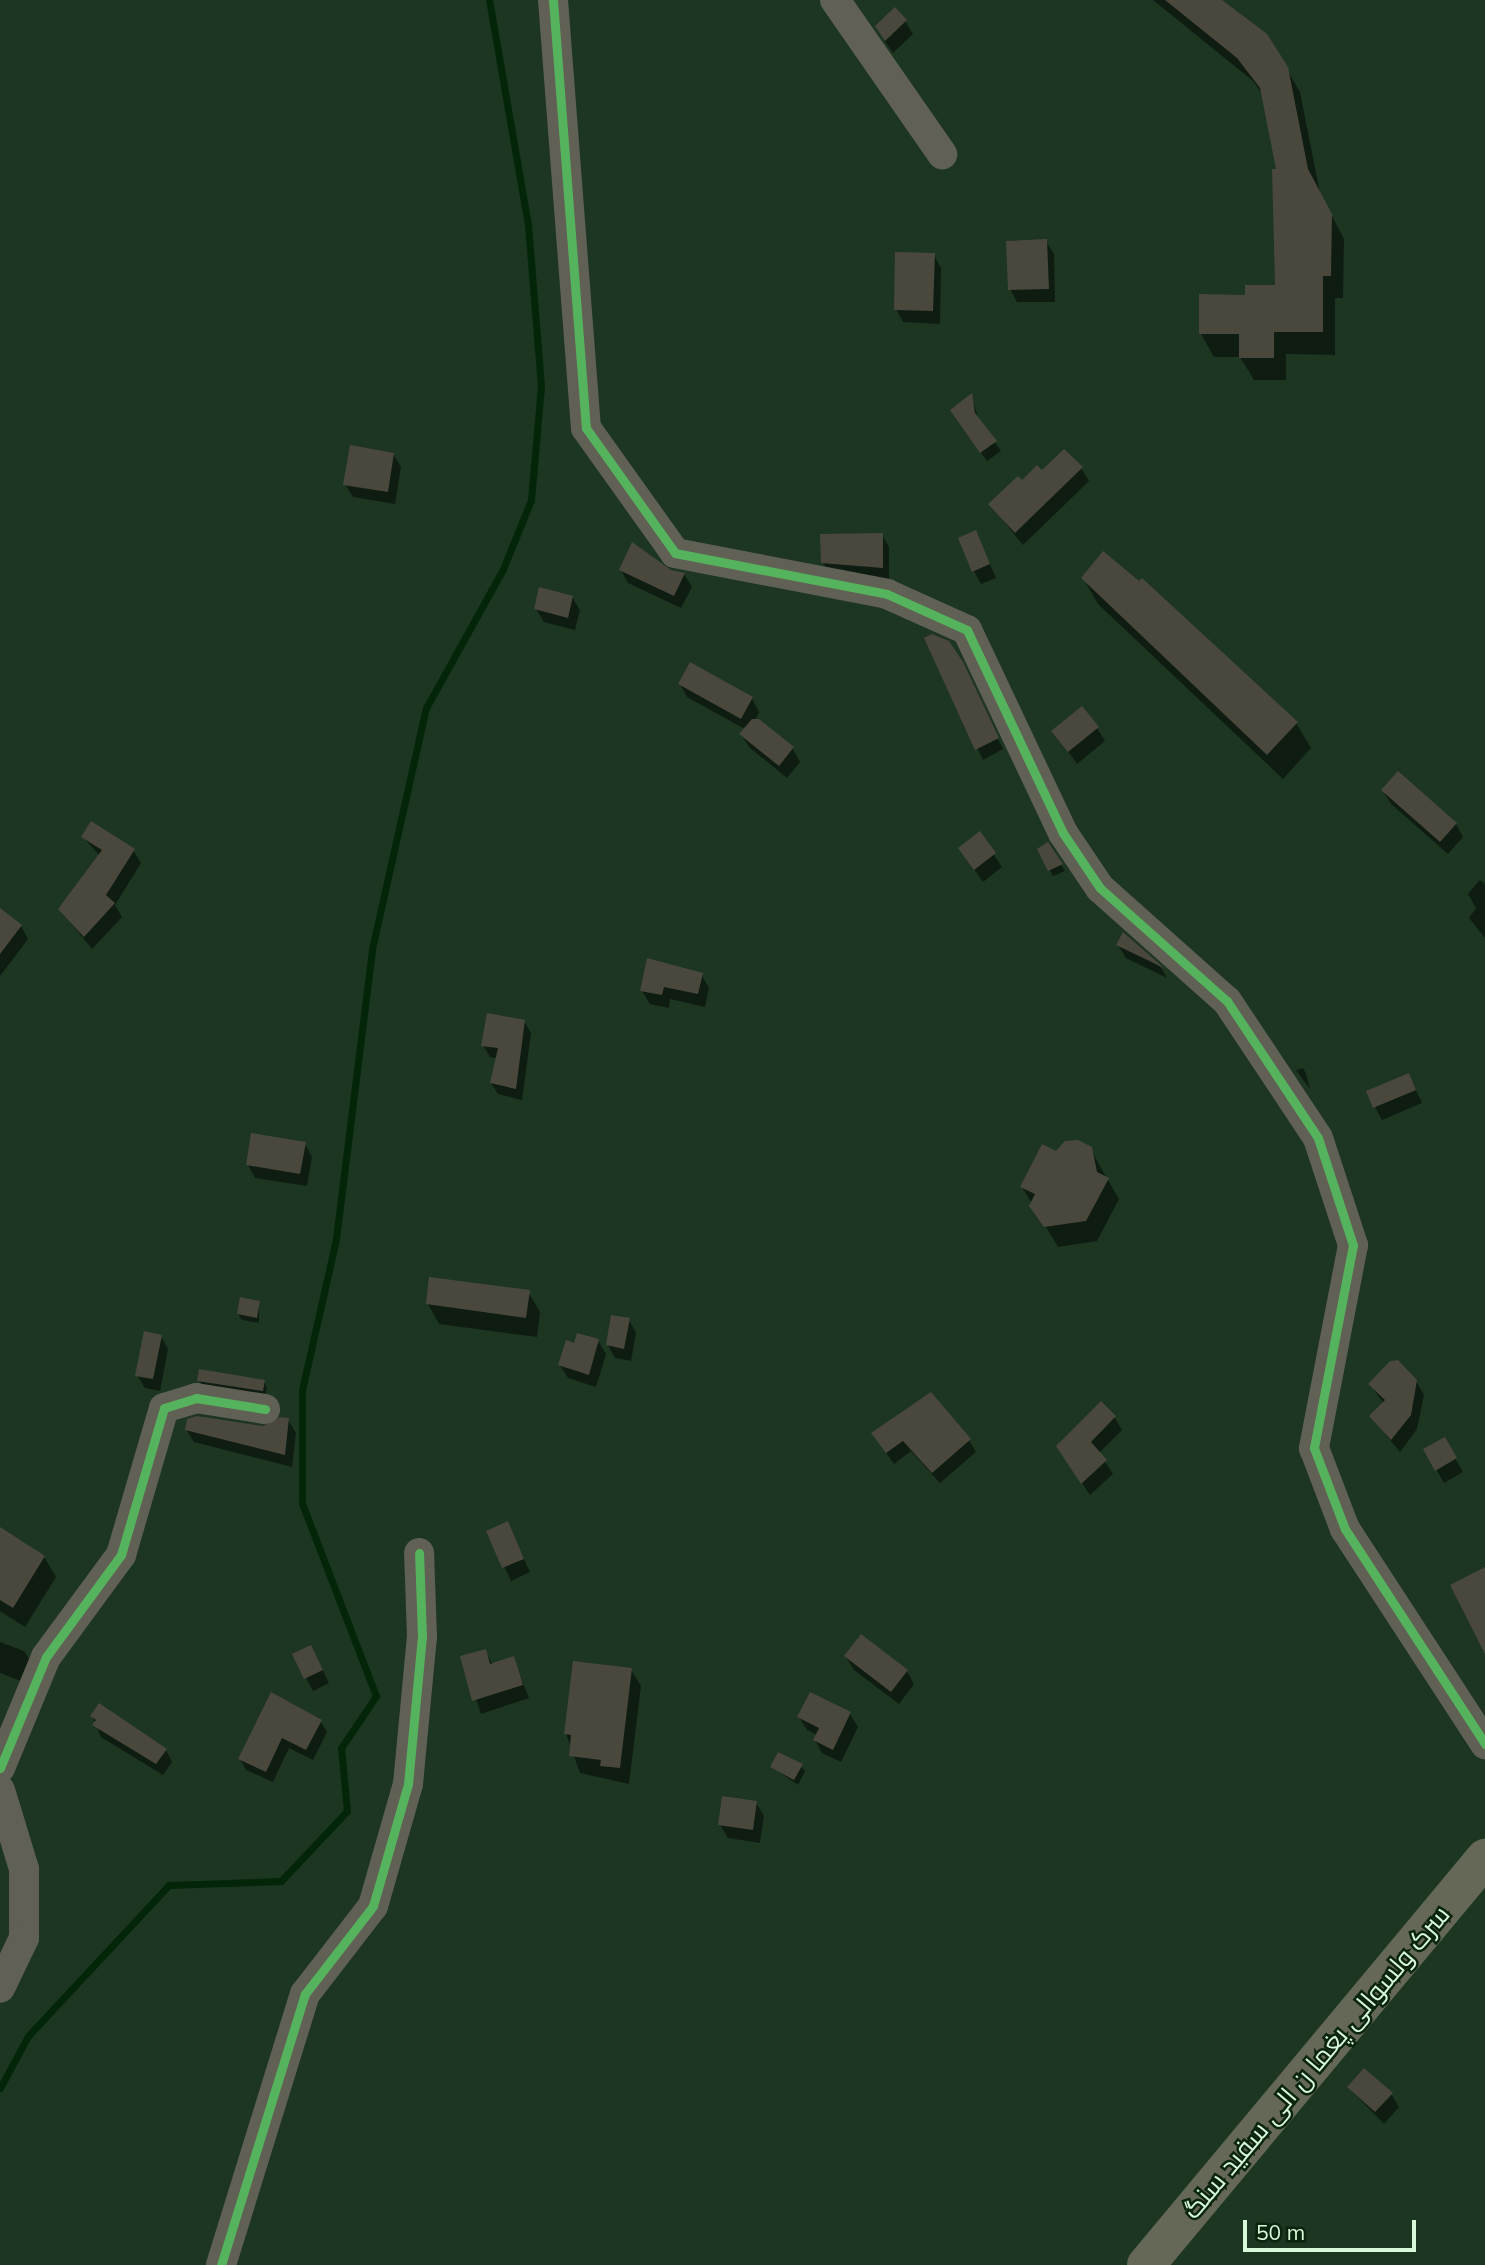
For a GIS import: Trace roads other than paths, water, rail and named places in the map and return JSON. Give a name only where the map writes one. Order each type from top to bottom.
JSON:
[{"type":"main road","name":"سرک ولسوالی پغما ن الی سفید سنگ","points":[[1146,2265],[1485,1858]]},
{"type":"street","points":[[553,0],[586,428],[675,553],[887,594],[967,630],[1063,833],[1100,888],[1227,1001],[1318,1138],[1353,1245],[1314,1448],[1345,1529],[1485,1744]]},
{"type":"street","points":[[835,0],[942,154]]},
{"type":"street","points":[[0,1768],[46,1657],[121,1555],[164,1408],[196,1398],[265,1409]]},
{"type":"street","points":[[222,2265],[305,1994],[373,1906],[408,1784],[422,1637],[419,1553]]},
{"type":"street","points":[[0,1790],[24,1869],[24,1938],[0,1988]]},
{"type":"waterway","points":[[0,2088],[28,2036],[169,1885],[281,1881],[347,1811],[341,1748],[376,1696],[302,1503],[302,1390],[336,1239],[372,949],[426,708],[503,569],[531,500],[541,386],[528,225],[489,0]]}]
